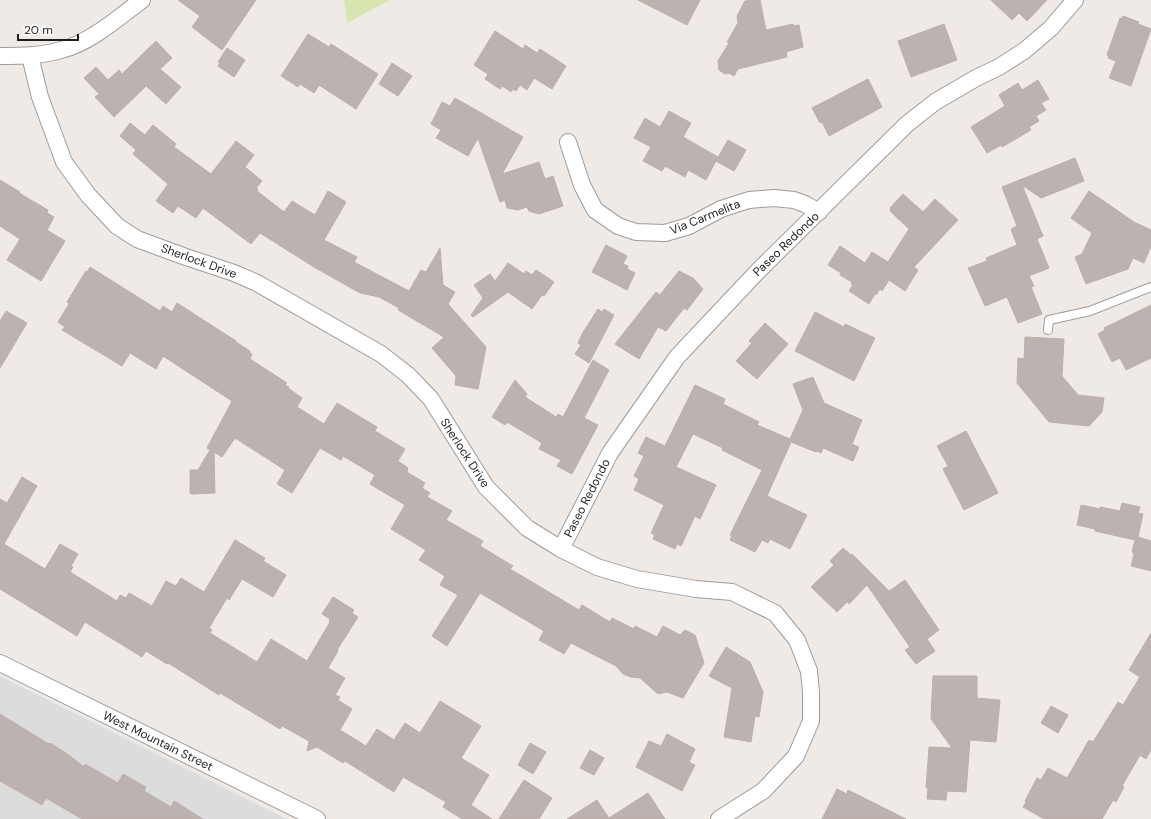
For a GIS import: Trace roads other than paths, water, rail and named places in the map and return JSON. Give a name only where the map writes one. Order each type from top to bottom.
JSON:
[{"type":"street","points":[[0,56],[30,56],[62,50],[81,42],[103,29],[142,0]]},
{"type":"street","name":"Paseo Redondo","points":[[561,549],[610,453],[677,356],[759,270],[907,124],[935,102],[976,78],[999,67],[1024,51],[1051,28],[1075,0]]},
{"type":"street","name":"Sherlock Drive","points":[[30,56],[40,97],[64,162],[88,195],[117,226],[137,239],[234,273],[257,283],[381,354],[408,375],[431,399],[486,487],[527,528],[561,549],[596,567],[638,579],[696,589],[732,592],[775,613],[797,640],[809,671],[811,721],[796,756],[763,791],[719,819]]},
{"type":"street","name":"Via Carmelita","points":[[568,142],[582,185],[595,210],[618,226],[636,232],[665,233],[689,226],[721,209],[749,200],[774,198],[794,200],[819,212]]},
{"type":"street","name":"West Mountain Street","points":[[0,663],[317,819]]},
{"type":"lane","points":[[1048,330],[1049,320],[1090,311],[1151,287]]}]
